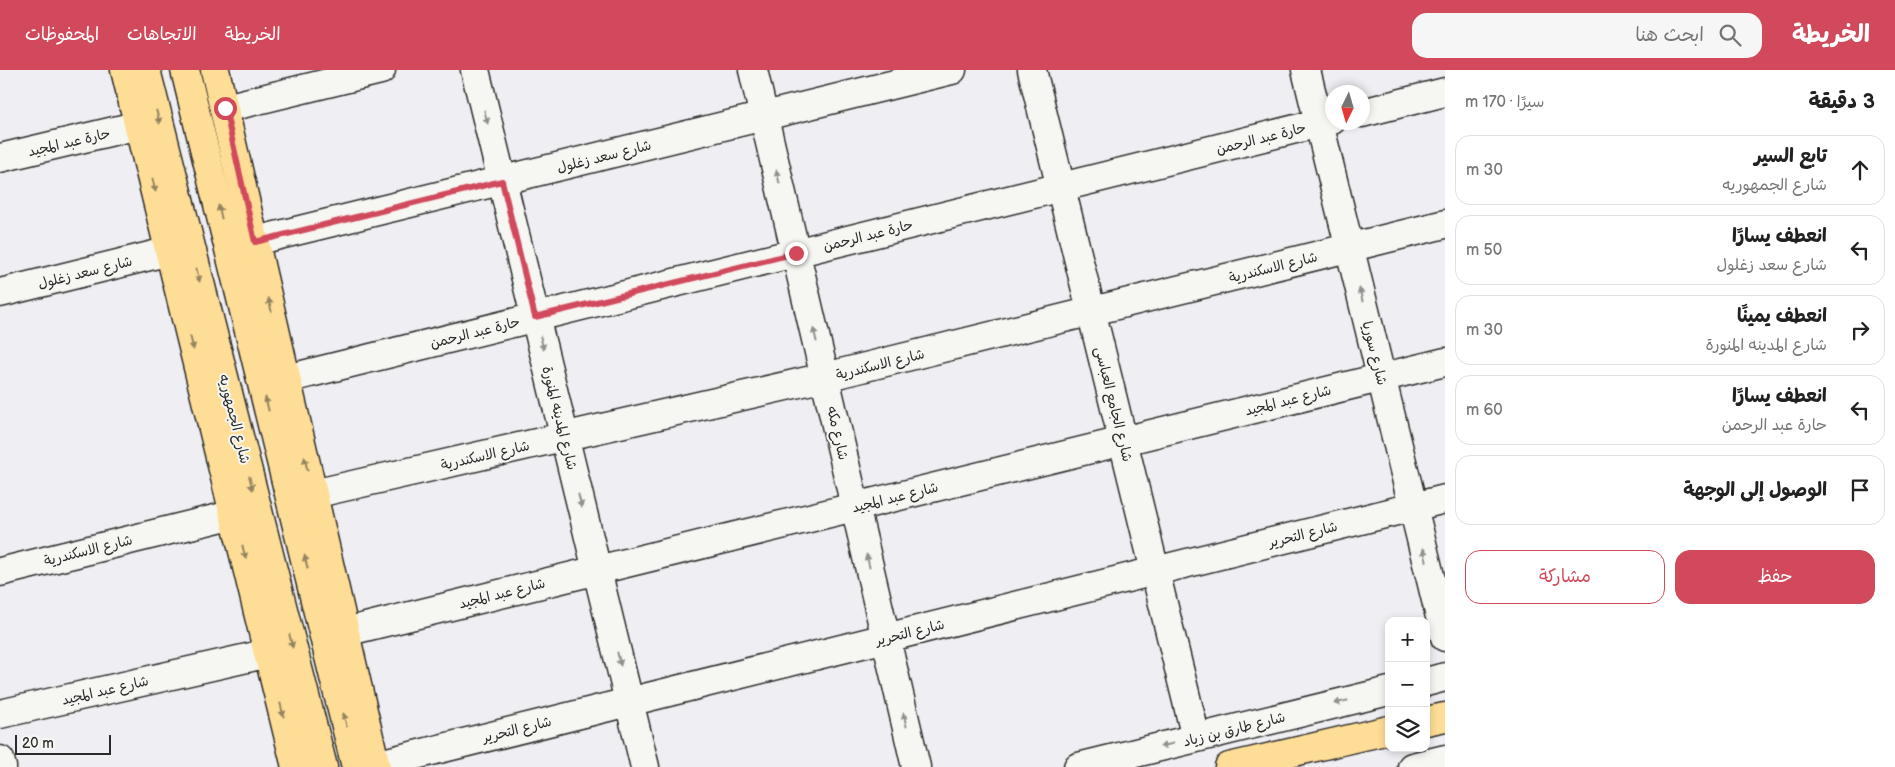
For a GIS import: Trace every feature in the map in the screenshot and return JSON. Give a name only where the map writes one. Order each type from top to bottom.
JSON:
[{"type":"main road","name":"شارع الجمهوريه","points":[[125,70],[296,767]]},
{"type":"main road","name":"شارع الجمهوريه","points":[[146,70],[323,767]]},
{"type":"main road","points":[[185,70],[369,766]]},
{"type":"main road","points":[[215,70],[345,632],[369,766]]},
{"type":"main road","points":[[1430,720],[1445,717]]},
{"type":"main road","points":[[1229,767],[1385,731]]},
{"type":"street","points":[[225,108],[382,70]]},
{"type":"street","name":"شارع المدينه المنورة","points":[[475,70],[645,767]]},
{"type":"street","name":"شارع مكه","points":[[753,70],[916,767]]},
{"type":"street","name":"شارع سعد زغلول","points":[[255,242],[952,70]]},
{"type":"street","name":"شارع الجامع العباسى","points":[[1032,70],[1196,738]]},
{"type":"street","name":"شارع سوريا","points":[[1306,70],[1325,119]]},
{"type":"street","points":[[1370,111],[1445,92]]},
{"type":"street","name":"حارة عبد الرحمن","points":[[286,378],[1325,122]]},
{"type":"street","name":"حارة عبد المجيد","points":[[0,158],[139,126]]},
{"type":"street","name":"شارع سوريا","points":[[1327,130],[1349,248],[1445,637]]},
{"type":"street","name":"شارع الاسكندرية","points":[[313,494],[825,377],[1445,224]]},
{"type":"street","name":"شارع سعد زغلول","points":[[0,293],[170,251]]},
{"type":"street","name":"شارع عبد المجيد","points":[[345,632],[1445,362]]},
{"type":"street","name":"شارع التحرير","points":[[369,766],[1445,499]]},
{"type":"street","name":"شارع الاسكندرية","points":[[0,572],[235,514]]},
{"type":"street","name":"شارع عبد المجيد","points":[[0,714],[268,653]]},
{"type":"street","points":[[1430,681],[1445,677]]},
{"type":"street","name":"شارع طارق بن زياد","points":[[1078,767],[1385,692]]},
{"type":"street","points":[[1412,767],[1445,759]]},
{"type":"street","points":[[0,760],[2,767]]},
{"type":"route","points":[[225,108],[255,242],[502,181],[535,317],[796,253]]}]
